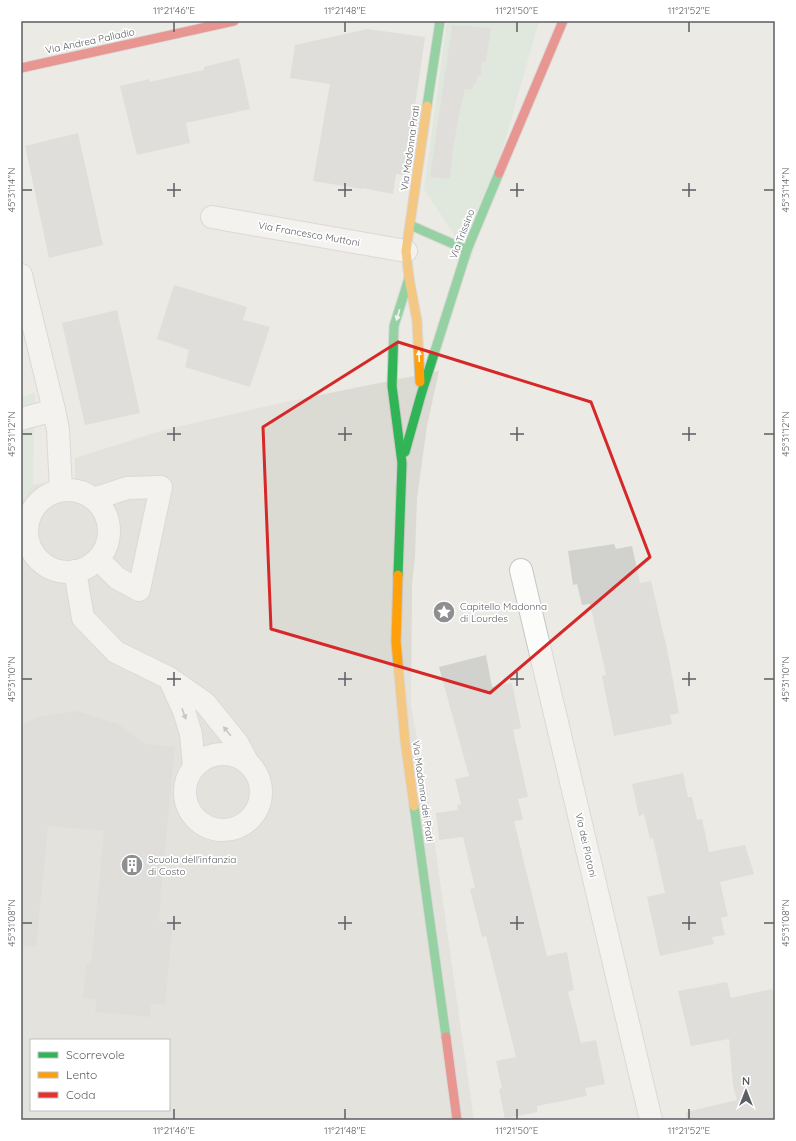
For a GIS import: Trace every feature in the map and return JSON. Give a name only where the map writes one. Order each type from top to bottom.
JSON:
[{"type":"main road","name":"Via Andrea Palladio","points":[[21,68],[234,21]]},
{"type":"main road","name":"Via Madonna Prati","points":[[421,395],[417,321],[409,278],[406,251],[440,21]]},
{"type":"main road","name":"Via Trissino","points":[[402,463],[421,395],[467,250],[563,21]]},
{"type":"main road","points":[[410,225],[467,250]]},
{"type":"main road","points":[[402,463],[392,386],[394,326],[409,278]]},
{"type":"main road","name":"Via Madonna dei Prati","points":[[402,463],[396,642],[406,749],[457,1120]]},
{"type":"street","name":"Via Francesco Muttoni","points":[[212,217],[406,251]]},
{"type":"street","points":[[21,275],[58,430],[61,490]]},
{"type":"street","points":[[21,419],[54,410]]},
{"type":"street","points":[[94,499],[127,488],[161,488],[139,590],[117,578],[98,559]]},
{"type":"street","points":[[61,490],[73,490],[84,493],[94,499],[103,509],[108,521],[109,534],[105,548],[98,559],[87,567],[75,571],[61,572],[49,567],[26,553],[29,517],[34,507],[42,499],[51,493],[61,490]]},
{"type":"street","name":"Via dei Platani","points":[[521,570],[652,1120]]},
{"type":"street","points":[[75,571],[83,618],[116,652],[169,678],[205,702],[238,744],[248,763],[256,772],[260,783],[261,794],[258,806],[252,816],[244,824],[221,830],[209,827],[199,821],[191,812],[186,801],[185,789],[188,777],[194,767],[203,759],[221,754],[238,757],[248,763]]},
{"type":"street","points":[[169,678],[184,711],[191,734],[194,767]]},
{"type":"highlighted area","points":[[398,342],[591,402],[650,557],[490,693],[271,629],[263,427]]},
{"type":"shaded area","points":[[439,371],[427,426],[417,498],[415,557],[412,586],[411,706],[429,804],[474,1120],[21,1120],[21,501],[33,485],[75,478],[75,458],[164,430],[285,402]]},
{"type":"green space","points":[[447,21],[539,21],[471,261],[424,189]]},
{"type":"green space","points":[[35,393],[33,485],[21,501],[21,397]]},
{"type":"building","points":[[452,25],[491,28],[486,62],[482,62],[481,76],[478,75],[473,89],[465,89],[453,150],[450,179],[430,177]]},
{"type":"building","points":[[367,29],[425,37],[405,175],[396,174],[393,194],[313,181],[330,84],[290,78],[295,45]]},
{"type":"building","points":[[239,58],[250,109],[186,123],[190,143],[137,155],[120,86],[150,79],[149,82],[204,70],[204,67]]},
{"type":"building","points":[[78,133],[103,245],[49,258],[25,146]]},
{"type":"building","points":[[174,285],[247,307],[243,320],[270,327],[250,387],[185,367],[189,350],[157,339]]},
{"type":"building","points":[[117,310],[140,413],[85,425],[62,323]]},
{"type":"building","points":[[614,544],[616,549],[632,546],[640,583],[651,581],[667,649],[679,713],[670,715],[672,724],[614,736],[602,676],[606,675],[590,604],[582,605],[577,584],[573,585],[568,551]]},
{"type":"building","points":[[486,655],[492,687],[512,683],[521,728],[513,730],[528,797],[518,799],[523,820],[514,821],[547,956],[567,952],[574,990],[568,992],[581,1043],[596,1040],[605,1084],[585,1088],[587,1096],[537,1106],[537,1112],[505,1119],[499,1089],[502,1088],[496,1061],[516,1057],[486,936],[482,937],[470,889],[475,888],[463,837],[439,840],[436,813],[458,810],[457,805],[461,804],[455,779],[469,776],[439,667]]},
{"type":"building","name":"Scuola dell'infanzia di Costo","points":[[77,711],[119,724],[145,744],[175,747],[159,922],[173,923],[165,1005],[151,1004],[150,1017],[95,1012],[96,999],[83,998],[86,964],[91,964],[104,831],[48,826],[36,947],[21,946],[21,726],[36,717]]},
{"type":"building","points":[[683,773],[688,797],[692,797],[697,820],[702,819],[709,852],[745,845],[754,874],[720,882],[728,916],[721,918],[725,935],[712,937],[714,944],[660,956],[647,897],[665,893],[653,838],[650,839],[644,814],[639,816],[632,784]]},
{"type":"building","points":[[727,982],[731,998],[772,989],[775,1001],[775,1120],[687,1120],[686,1112],[737,1100],[733,1085],[729,1039],[691,1046],[678,991]]},
{"type":"traffic: fast","points":[[427,106],[440,21]]},
{"type":"traffic: fast","points":[[405,452],[421,395],[467,250],[499,173]]},
{"type":"traffic: fast","points":[[410,225],[467,250]]},
{"type":"traffic: fast","points":[[398,575],[402,463],[392,386],[394,326],[409,278]]},
{"type":"traffic: fast","points":[[414,806],[446,1037]]},
{"type":"traffic: slow","points":[[420,382],[417,321],[409,278],[406,251],[427,106]]},
{"type":"traffic: slow","points":[[398,575],[396,642],[405,741],[414,806]]},
{"type":"traffic: jam","points":[[21,68],[234,21]]},
{"type":"traffic: jam","points":[[499,173],[563,21]]},
{"type":"traffic: jam","points":[[446,1037],[457,1120]]},
{"type":"place","name":"Capitello Madonna di Lourdes","points":[[444,612]]},
{"type":"place","name":"Scuola dell'infanzia di Costo","points":[[132,865]]}]
